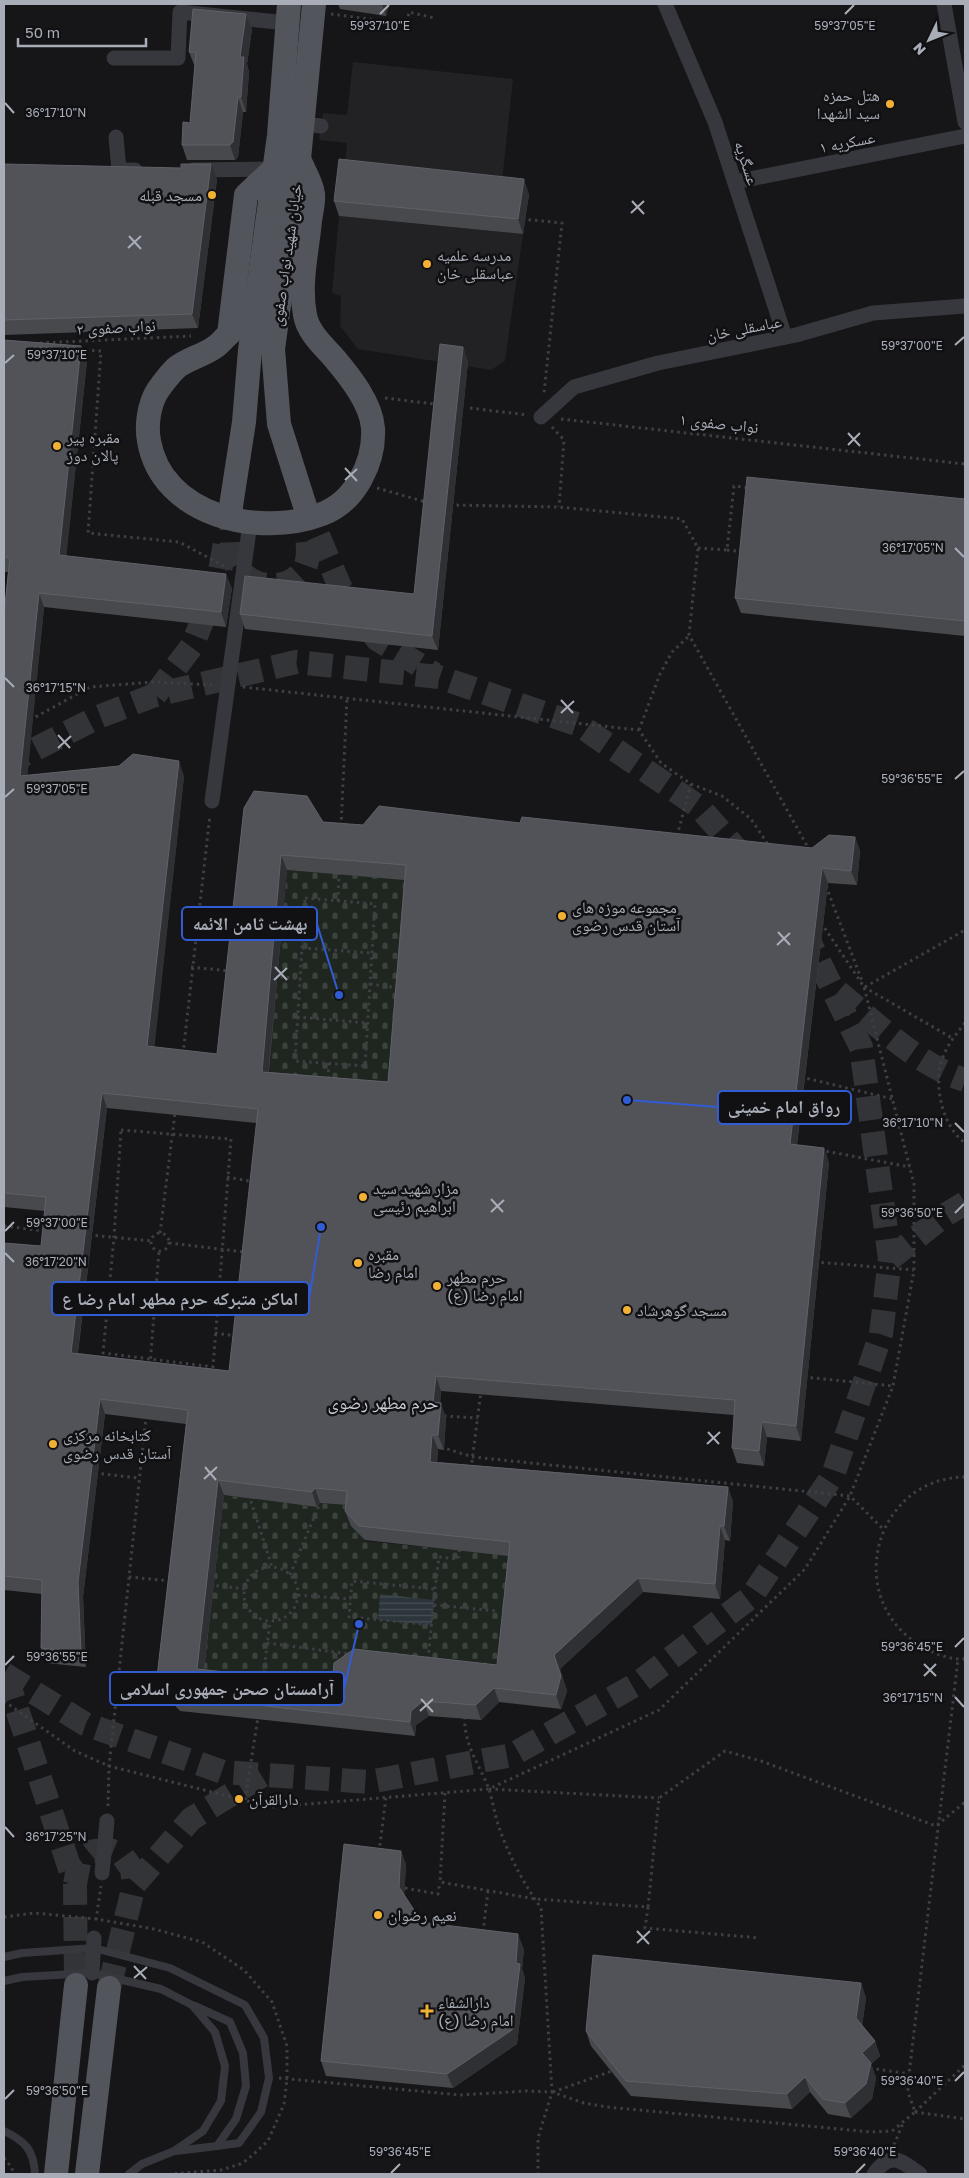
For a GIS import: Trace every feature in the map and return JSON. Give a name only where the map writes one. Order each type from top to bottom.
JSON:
[{"type":"main road","name":"خیابان شهید نواب صفوی","points":[[304,503],[279,424],[273,349],[299,159],[312,125],[313,8]]},
{"type":"main road","name":"خیابان شهید نواب صفوی","points":[[231,506],[244,422],[250,350],[279,135],[288,13]]},
{"type":"main road","points":[[274,169],[246,195],[229,334],[215,347],[175,369],[157,392],[148,414],[148,435],[152,458],[166,482],[187,501],[210,512],[250,523],[295,521],[323,514],[348,497],[358,484],[371,456],[373,427],[366,405],[351,380],[317,339],[305,318],[302,288],[313,193],[299,159]]},
{"type":"main road","points":[[56,2174],[92,1982]]},
{"type":"main road","points":[[87,2174],[92,1982]]},
{"type":"street","name":"عسگریه","points":[[665,4],[715,122],[785,337]]},
{"type":"street","points":[[944,4],[965,122]]},
{"type":"street","points":[[114,58],[178,58],[180,12],[288,13]]},
{"type":"street","name":"عسکریه ۱","points":[[735,182],[965,136]]},
{"type":"street","points":[[116,137],[119,170],[148,170]]},
{"type":"street","points":[[177,170],[274,169]]},
{"type":"street","name":"عباسقلی خان","points":[[541,416],[574,387],[658,363],[785,337],[873,313],[965,306]]},
{"type":"street","points":[[212,801],[250,523]]},
{"type":"street","points":[[102,1873],[107,1821]]},
{"type":"street","points":[[92,1982],[94,1943]]},
{"type":"street","points":[[874,2174],[888,2160],[896,2160],[920,2174]]},
{"type":"lane","points":[[4,1957],[94,1943],[170,1968],[245,2005],[264,2038],[269,2078],[261,2112],[239,2143],[174,2151]]},
{"type":"lane","points":[[4,1981],[22,1977],[92,1982],[161,1990],[230,2022],[243,2053],[246,2086],[236,2119],[217,2146]]},
{"type":"lane","points":[[129,2174],[142,2164],[174,2151],[202,2131],[221,2101],[225,2066],[215,2032],[192,2005]]},
{"type":"lane","points":[[4,2131],[20,2138],[34,2158],[35,2174]]},
{"type":"path","points":[[313,8],[407,24],[410,12],[434,18]]},
{"type":"path","points":[[513,218],[562,223],[541,416],[564,440],[559,507]]},
{"type":"path","name":"نواب صفوی ۲","points":[[33,344],[229,334]]},
{"type":"path","points":[[73,350],[101,351],[88,533],[179,542],[236,572]]},
{"type":"path","points":[[366,405],[381,398],[434,404]]},
{"type":"path","name":"نواب صفوی ۱","points":[[470,408],[965,464]]},
{"type":"path","points":[[358,484],[430,503]]},
{"type":"path","points":[[727,550],[734,486],[753,488]]},
{"type":"path","points":[[445,504],[559,507],[682,519],[698,548],[689,636],[812,855]]},
{"type":"path","points":[[698,548],[746,553]]},
{"type":"path","points":[[639,730],[660,674],[672,652],[689,636]]},
{"type":"path","points":[[27,721],[90,687],[154,682],[228,686],[639,730],[662,763],[691,784],[722,796],[751,819],[772,851]]},
{"type":"path","points":[[341,833],[347,698]]},
{"type":"path","points":[[676,838],[691,784]]},
{"type":"path","points":[[183,1054],[191,967],[212,801]]},
{"type":"path","points":[[338,901],[339,862]]},
{"type":"path","points":[[488,1789],[660,1710],[805,1568],[850,1496],[893,1386],[914,1270],[914,1184],[864,987],[824,880]]},
{"type":"path","points":[[305,898],[375,904],[366,1066],[296,1061],[302,948],[305,898]]},
{"type":"path","points":[[818,918],[864,987],[952,1038]]},
{"type":"path","points":[[864,987],[965,930]]},
{"type":"path","points":[[302,948],[372,953]]},
{"type":"path","points":[[191,967],[231,972]]},
{"type":"path","points":[[271,976],[301,979]]},
{"type":"path","points":[[370,984],[409,989]]},
{"type":"path","points":[[297,1017],[368,1023]]},
{"type":"path","points":[[965,1023],[952,1038],[941,1063],[939,1090],[946,1117],[965,1143]]},
{"type":"path","points":[[328,1063],[329,1082]]},
{"type":"path","points":[[794,1075],[893,1099]]},
{"type":"path","points":[[160,1233],[176,1106]]},
{"type":"path","points":[[120,1130],[230,1139],[228,1177],[213,1367],[103,1353],[114,1237],[120,1130]]},
{"type":"path","points":[[816,1149],[910,1167]]},
{"type":"path","points":[[228,1177],[258,1182]]},
{"type":"path","points":[[4,1226],[50,1231]]},
{"type":"path","points":[[160,1233],[154,1236],[152,1240],[153,1246],[159,1250],[167,1248],[169,1243]]},
{"type":"path","points":[[160,1233],[165,1235],[169,1243]]},
{"type":"path","points":[[86,1235],[152,1240]]},
{"type":"path","points":[[169,1243],[249,1252]]},
{"type":"path","points":[[150,1367],[159,1250]]},
{"type":"path","points":[[810,1262],[914,1270]]},
{"type":"path","points":[[215,1333],[239,1336]]},
{"type":"path","points":[[798,1376],[893,1386]]},
{"type":"path","points":[[471,1476],[482,1381]]},
{"type":"path","points":[[107,1821],[109,1766],[146,1410]]},
{"type":"path","points":[[440,1416],[478,1418]]},
{"type":"path","points":[[436,1446],[473,1457],[850,1496],[883,1529]]},
{"type":"path","points":[[91,1473],[139,1478]]},
{"type":"path","points":[[965,1477],[950,1477],[923,1487],[900,1505],[883,1529],[876,1557],[877,1586],[887,1614],[906,1636],[930,1652],[965,1659]]},
{"type":"path","points":[[249,1488],[248,1497],[272,1567]]},
{"type":"path","points":[[290,1575],[320,1503],[318,1495]]},
{"type":"path","points":[[427,1664],[439,1556],[458,1559],[461,1541]]},
{"type":"path","points":[[272,1567],[290,1575],[295,1582],[298,1595],[294,1608],[289,1615],[282,1619],[270,1621],[257,1617],[251,1612],[244,1597],[249,1580],[255,1573],[272,1567]]},
{"type":"path","points":[[129,1577],[175,1581]]},
{"type":"path","points":[[432,1625],[349,1618],[352,1581],[435,1589]]},
{"type":"path","points":[[204,1584],[246,1589]]},
{"type":"path","points":[[298,1595],[351,1599]]},
{"type":"path","points":[[434,1605],[497,1611]]},
{"type":"path","points":[[263,1681],[270,1621]]},
{"type":"path","points":[[267,1643],[352,1654]]},
{"type":"path","points":[[914,2112],[908,2092],[909,2074],[958,1659]]},
{"type":"path","points":[[4,1701],[75,1751],[109,1766],[271,1807],[488,1789],[659,1798],[725,1751],[761,1761],[936,1826],[965,1802]]},
{"type":"path","points":[[246,1800],[260,1710]]},
{"type":"path","points":[[466,1715],[465,1725],[474,1756],[488,1789],[500,1831],[528,1889],[541,1908],[552,2092],[538,2138],[538,2174]]},
{"type":"path","points":[[405,1888],[438,1894],[445,1793]]},
{"type":"path","points":[[379,1856],[386,1798]]},
{"type":"path","points":[[659,1798],[645,1928],[760,1938]]},
{"type":"path","points":[[94,1943],[102,1873]]},
{"type":"path","points":[[440,1882],[535,1899],[648,1907]]},
{"type":"path","points":[[483,1935],[488,1891]]},
{"type":"path","points":[[4,1917],[34,1912],[96,1919]]},
{"type":"path","points":[[269,2078],[460,2095],[527,2091],[552,2092],[584,2103],[606,2107],[871,2132],[892,2131],[965,2065]]},
{"type":"path","points":[[867,2068],[909,2074]]},
{"type":"path","points":[[552,2092],[612,2071]]},
{"type":"path","points":[[914,2112],[965,2119]]},
{"type":"path","points":[[888,2160],[903,2123]]},
{"type":"path","points":[[4,2158],[12,2168],[13,2174]]},
{"type":"shaded area","points":[[353,62],[513,79],[501,191],[344,174],[347,143],[319,140],[323,113],[347,115]]},
{"type":"shaded area","name":"مدرسه علمیه عباسقلی خان","points":[[339,216],[523,234],[505,361],[491,370],[358,349],[340,326],[341,296],[332,293]]},
{"type":"shaded area","points":[[380,1594],[434,1600],[432,1625],[378,1620]]},
{"type":"green space","points":[[287,870],[411,880],[394,1097],[268,1087]]},
{"type":"green space","points":[[224,1495],[317,1507],[320,1503],[352,1506],[365,1541],[515,1556],[503,1679],[337,1698],[202,1684]]},
{"type":"building","points":[[193,9],[246,14],[240,57],[244,57],[241,97],[238,97],[233,142],[230,145],[182,145],[183,122],[190,123],[196,52],[189,52]]},
{"type":"building","points":[[339,159],[524,179],[518,219],[334,201]]},
{"type":"building","points":[[4,164],[181,168],[181,164],[211,164],[192,314],[4,320]]},
{"type":"building","points":[[4,340],[81,346],[59,555],[226,574],[221,612],[39,593],[20,776],[119,766],[133,754],[179,761],[147,1046],[217,1054],[244,808],[254,791],[307,796],[323,822],[363,825],[379,806],[520,823],[522,817],[812,848],[829,835],[855,837],[851,871],[822,868],[790,1144],[824,1148],[796,1426],[762,1422],[759,1451],[732,1448],[735,1400],[436,1376],[433,1402],[441,1403],[438,1435],[432,1435],[430,1462],[728,1487],[724,1526],[720,1526],[715,1584],[638,1578],[554,1655],[561,1676],[556,1695],[494,1688],[476,1705],[423,1701],[411,1711],[410,1722],[174,1696],[157,1677],[188,1410],[100,1399],[78,1582],[81,1653],[41,1648],[42,1580],[4,1576],[4,1243],[41,1246],[46,1197],[4,1193],[4,614],[10,558],[4,557]],"holes":[[[281,855],[406,865],[388,1082],[262,1072]],[[102,1093],[258,1109],[229,1371],[71,1353]],[[218,1480],[312,1492],[315,1488],[347,1491],[345,1511],[359,1526],[510,1542],[497,1665],[354,1649],[334,1663],[332,1683],[197,1669]]]},
{"type":"building","points":[[440,344],[463,347],[432,636],[240,614],[245,576],[414,594]]},
{"type":"building","points":[[747,477],[965,499],[965,621],[735,598]]},
{"type":"building","points":[[344,1844],[401,1851],[399,1887],[416,1913],[419,1922],[518,1934],[516,1963],[520,1964],[512,2030],[447,2074],[321,2061]]},
{"type":"building","points":[[593,1955],[861,1983],[856,2018],[875,2041],[862,2053],[871,2063],[866,2084],[845,2103],[823,2099],[805,2077],[787,2094],[626,2081],[586,2031]]},
{"type":"tunnel","points":[[304,503],[341,589],[377,639],[434,674]]},
{"type":"tunnel","points":[[231,506],[234,560],[246,576],[255,582],[264,584],[284,584],[293,580],[305,568],[308,555],[305,520]]},
{"type":"tunnel","points":[[155,695],[192,646],[218,582],[226,537]]},
{"type":"tunnel","points":[[4,765],[98,717],[155,695],[296,662],[439,677],[579,725],[699,807],[748,862]]},
{"type":"tunnel","points":[[4,1674],[85,1724],[223,1772],[369,1782],[512,1755],[637,1684],[752,1596],[833,1475],[881,1334],[890,1259],[861,1047],[805,933]]},
{"type":"tunnel","points":[[838,992],[914,1054],[947,1073],[965,1080]]},
{"type":"tunnel","points":[[890,1259],[942,1217],[965,1203]]},
{"type":"tunnel","points":[[6,1676],[75,1884],[76,1985]]},
{"type":"tunnel","points":[[109,1988],[134,1885],[191,1819],[263,1775]]},
{"type":"tunnel","points":[[75,1884],[79,1863],[94,1851],[110,1850],[122,1855],[132,1869],[134,1885]]},
{"type":"place","name":"هتل حمزه سید الشهدا","points":[[890,104]]},
{"type":"place","name":"مسجد قبله","points":[[212,195]]},
{"type":"place","name":"مدرسه علمیه عباسقلی خان","points":[[427,264]]},
{"type":"place","name":"مقبره پیر پالان دوز","points":[[57,446]]},
{"type":"place","name":"مجموعه موزه های آستان قدس رضوی","points":[[562,916]]},
{"type":"place","name":"بهشت ثامن الائمه","points":[[339,995]]},
{"type":"place","name":"رواق امام خمینی","points":[[627,1100]]},
{"type":"place","name":"مزار شهید سید ابراهیم رئیسی","points":[[363,1197]]},
{"type":"place","name":"اماکن متبرکه حرم مطهر امام رضا ع","points":[[321,1227]]},
{"type":"place","name":"مقبره امام رضا","points":[[358,1263]]},
{"type":"place","name":"حرم مطهر امام رضا (ع)","points":[[437,1286]]},
{"type":"place","name":"مسجد گوهرشاد","points":[[627,1310]]},
{"type":"place","name":"کتابخانه مرکزی آستان قدس رضوی","points":[[53,1444]]},
{"type":"place","name":"آرامستان صحن جمهوری اسلامی","points":[[359,1624]]},
{"type":"place","name":"دارالقرآن","points":[[239,1799]]},
{"type":"place","name":"نعیم رضوان","points":[[378,1915]]},
{"type":"place","name":"دارالشفاء امام رضا (ع)","points":[[427,2011]]},
{"type":"district","name":"حرم مطهر رضوی","points":[[383,1402]]}]
